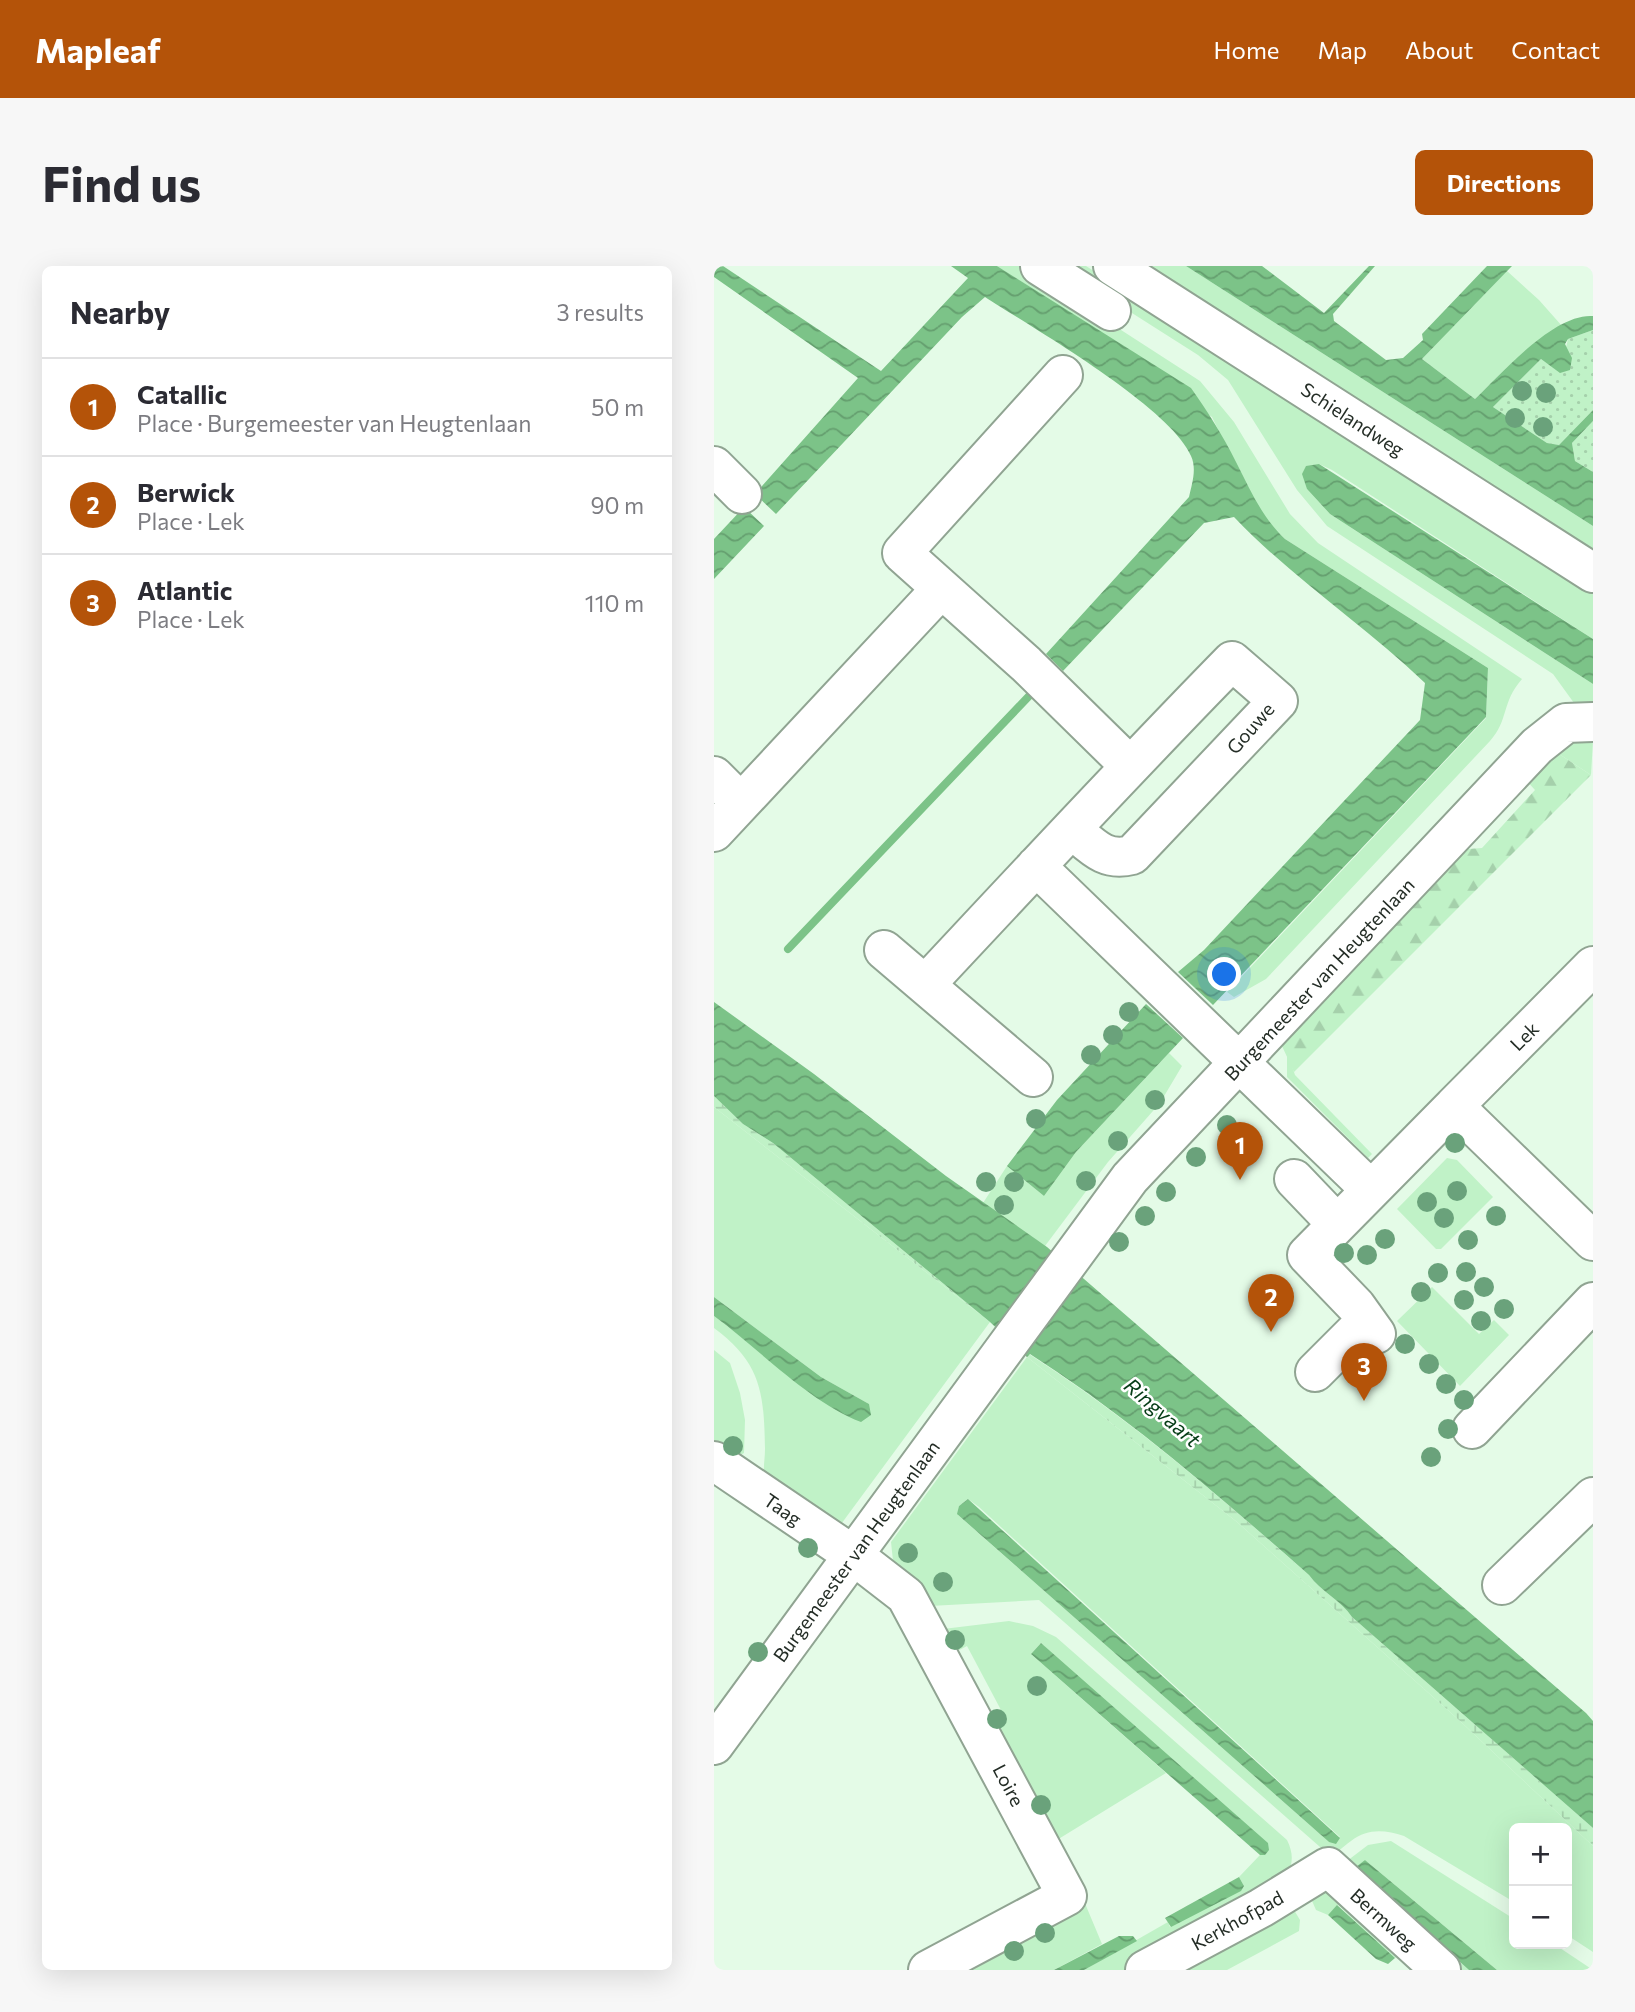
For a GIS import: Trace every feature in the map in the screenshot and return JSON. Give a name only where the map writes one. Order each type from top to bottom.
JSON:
[{"type":"street","points":[[1040,266],[1111,311]]},
{"type":"street","name":"Schielandweg","points":[[1113,266],[1593,573]]},
{"type":"street","points":[[1063,375],[902,553],[1026,664],[1129,765]]},
{"type":"street","points":[[714,466],[742,494]]},
{"type":"street","points":[[714,832],[942,589]]},
{"type":"street","name":"Gouwe","points":[[926,984],[1073,830],[1129,765],[1232,661],[1278,701],[1132,855],[1118,859],[1103,856],[1073,830]]},
{"type":"street","name":"Burgemeester van Heugtenlaan","points":[[714,1745],[1130,1178],[1537,746],[1580,722]]},
{"type":"street","points":[[714,776],[741,803]]},
{"type":"street","points":[[1036,866],[1370,1189]]},
{"type":"street","points":[[884,950],[1033,1077]]},
{"type":"street","name":"Lek","points":[[1314,1371],[1371,1327],[1307,1255],[1593,966]]},
{"type":"street","points":[[1454,1106],[1593,1241]]},
{"type":"street","points":[[1294,1180],[1337,1224]]},
{"type":"street","points":[[1472,1429],[1593,1303]]},
{"type":"street","name":"Taag","points":[[714,1461],[853,1555]]},
{"type":"street","points":[[1502,1585],[1593,1497]]},
{"type":"street","name":"Loire","points":[[853,1555],[906,1596],[1067,1896],[928,1970]]},
{"type":"street","name":"Kerkhofpad","points":[[1145,1970],[1261,1908],[1328,1867]]},
{"type":"street","name":"Bermweg","points":[[1328,1867],[1441,1970]]},
{"type":"green space","points":[[997,266],[1022,266],[1200,381],[1234,422],[1290,514],[1318,543],[1522,679],[1490,741],[1266,979],[1234,997],[1227,992],[1486,718],[1488,668],[1285,539],[1271,526],[1250,495],[1212,417],[1067,311]]},
{"type":"green space","points":[[1058,266],[1086,266],[1593,591],[1593,639],[1332,470],[1319,464],[1307,489],[1330,514],[1593,684],[1593,704],[1574,703],[1553,674],[1327,526],[1297,490],[1228,380],[1198,355]]},
{"type":"green space","points":[[1142,266],[1186,266],[1593,526],[1593,555]]},
{"type":"green space","points":[[1507,271],[1539,300],[1562,326],[1527,350],[1475,399],[1422,359]]},
{"type":"green space","points":[[1593,330],[1593,410],[1559,445],[1547,443],[1493,407],[1541,359],[1560,372],[1568,339]]},
{"type":"green space","points":[[1593,421],[1593,472],[1575,461],[1572,443]]},
{"type":"green space","points":[[1593,741],[1591,775],[1553,750],[1565,742]]},
{"type":"green space","points":[[1553,750],[1591,775],[1294,1072],[1282,1046],[1468,849],[1482,848],[1535,790],[1525,779]]},
{"type":"green space","points":[[1287,1051],[1295,1075],[1372,1154],[1368,1158],[1287,1077]]},
{"type":"green space","points":[[1169,1053],[1182,1066],[1160,1103],[1108,1162],[1045,1246],[983,1203],[1007,1166],[1044,1196],[1076,1152]]},
{"type":"green space","points":[[714,1096],[743,1124],[773,1143],[990,1322],[714,1107]]},
{"type":"green space","points":[[714,1107],[990,1322],[836,1531],[766,1481],[763,1411],[757,1380],[742,1354],[714,1328],[714,1316],[806,1387],[869,1404],[821,1377],[714,1297]]},
{"type":"green space","points":[[1447,1158],[1457,1160],[1493,1197],[1441,1249],[1436,1249],[1397,1209]]},
{"type":"green space","points":[[1432,1287],[1479,1334],[1494,1320],[1509,1335],[1460,1386],[1397,1321]]},
{"type":"green space","points":[[714,1350],[730,1363],[745,1420],[744,1453],[731,1460],[714,1449]]},
{"type":"green space","points":[[1029,1354],[1138,1431],[1275,1545],[1352,1617],[1593,1828],[1593,1846],[1572,1826],[1572,1823],[1569,1823],[1460,1721],[1237,1522],[1027,1357]]},
{"type":"green space","points":[[1027,1357],[1237,1522],[1460,1721],[1569,1823],[1509,1823],[1509,1899],[1397,1834],[1377,1831],[1364,1834],[1338,1851],[1328,1854],[1039,1600],[930,1606],[894,1570],[891,1542]],"holes":[[[968,1499],[979,1507],[1340,1837],[1329,1842],[958,1515],[959,1506]]]},
{"type":"green space","points":[[1009,1621],[1033,1626],[1056,1637],[1287,1840],[1292,1854],[1291,1866],[1278,1888],[1124,1970],[1084,1970],[1168,1922],[1170,1927],[1244,1886],[1239,1877],[1260,1855],[1265,1855],[1041,1643],[1031,1654],[1166,1773],[1052,1843],[985,1720],[1001,1710],[967,1646],[950,1655],[943,1629]]},
{"type":"green space","points":[[1572,1826],[1593,1846],[1593,1952],[1572,1938]]},
{"type":"green space","points":[[1391,1841],[1509,1916],[1509,1949],[1562,1949],[1593,1970],[1497,1970],[1365,1860],[1358,1871],[1469,1970],[1456,1970],[1347,1861],[1368,1845]]},
{"type":"green space","points":[[1319,1885],[1401,1953],[1395,1958],[1338,1905],[1328,1915],[1316,1910],[1309,1894]]},
{"type":"green space","points":[[1084,1901],[1102,1944],[1054,1970],[953,1970]]},
{"type":"green space","points":[[1294,1910],[1300,1920],[1299,1931],[1227,1970],[1161,1970]]},
{"type":"water","points":[[714,266],[723,266],[881,371],[968,278],[951,266],[997,266],[1191,388],[1221,433],[1263,512],[1285,539],[1488,668],[1486,717],[1213,1005],[1178,972],[1204,950],[1420,720],[1425,683],[1280,560],[1234,517],[1204,523],[1063,671],[1046,654],[1189,497],[1193,461],[1178,436],[1130,393],[1066,348],[985,297],[962,317],[776,514],[755,494],[858,378],[714,277]]},
{"type":"water","points":[[1186,266],[1262,266],[1324,313],[1369,266],[1375,266],[1333,314],[1334,321],[1386,360],[1403,358],[1423,340],[1422,334],[1487,266],[1512,266],[1422,359],[1475,399],[1545,334],[1578,318],[1593,316],[1593,330],[1568,339],[1565,344],[1572,358],[1570,370],[1560,373],[1541,359],[1493,407],[1547,443],[1559,445],[1593,410],[1593,421],[1572,443],[1575,461],[1593,472],[1593,526]]},
{"type":"water","points":[[1319,464],[1593,639],[1593,684],[1330,514],[1307,489],[1302,474],[1306,466]]},
{"type":"water","points":[[744,507],[764,526],[714,579],[714,539]]},
{"type":"water","name":"Ringvaart","points":[[714,1002],[814,1074],[946,1176],[1047,1247],[1586,1713],[1593,1721],[1593,1828],[1208,1487],[1103,1404],[1030,1354],[1027,1357],[990,1322],[773,1143],[743,1124],[714,1096]]},
{"type":"water","points":[[1146,1004],[1183,1038],[1076,1152],[1044,1196],[1007,1166],[1057,1100]]},
{"type":"water","points":[[714,1297],[821,1377],[869,1404],[871,1415],[861,1422],[822,1402],[714,1316]]},
{"type":"water","points":[[968,1499],[1340,1838],[1336,1844],[1329,1842],[957,1514],[959,1506]]},
{"type":"water","points":[[1041,1643],[1268,1843],[1269,1850],[1265,1855],[1260,1855],[1031,1654]]},
{"type":"water","points":[[1365,1860],[1497,1970],[1469,1970],[1358,1871],[1356,1867]]},
{"type":"water","points":[[1239,1877],[1244,1886],[1241,1891],[1171,1927],[1165,1918]]},
{"type":"water","points":[[1337,1905],[1395,1958],[1388,1964],[1376,1959],[1328,1915]]},
{"type":"water","points":[[1119,1936],[1133,1936],[1137,1941],[1084,1970],[1054,1970]]},
{"type":"waterway","points":[[788,949],[1030,695]]},
{"type":"place","name":"Catallic","points":[[1240,1180]]},
{"type":"place","name":"Berwick","points":[[1271,1332]]},
{"type":"place","name":"Atlantic","points":[[1364,1401]]}]
